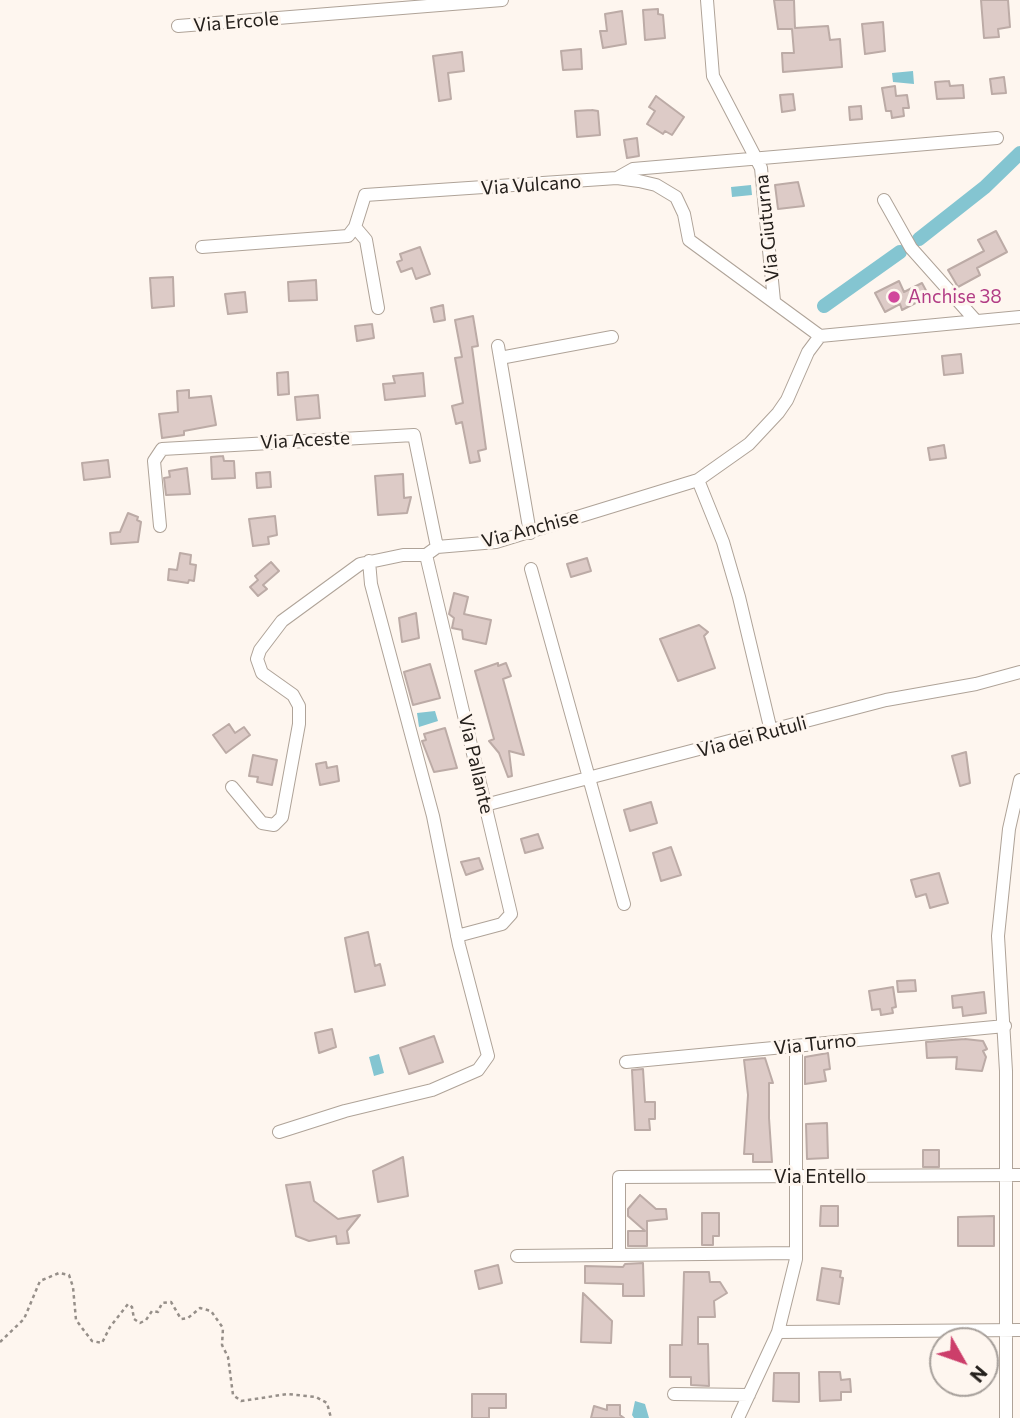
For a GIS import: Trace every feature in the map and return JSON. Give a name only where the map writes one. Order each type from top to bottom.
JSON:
[{"type":"street","name":"Via Ercole","points":[[178,26],[502,0]]},
{"type":"street","name":"Via Giuturna","points":[[708,0],[713,76],[761,168],[774,301]]},
{"type":"street","points":[[617,178],[633,169],[755,156],[997,138]]},
{"type":"street","name":"Via Vulcano","points":[[355,227],[365,195],[617,178],[656,185],[672,194],[684,214],[689,240],[820,336]]},
{"type":"street","points":[[884,200],[911,248],[976,321]]},
{"type":"street","points":[[202,247],[341,237],[348,236],[355,227],[366,240],[378,308]]},
{"type":"street","points":[[820,336],[1020,317]]},
{"type":"street","name":"Via Anchise","points":[[232,787],[262,823],[274,825],[282,817],[299,724],[299,706],[293,695],[262,673],[257,659],[260,650],[282,621],[334,580],[369,561],[496,542],[698,480],[749,444],[778,414],[808,352],[820,336]]},
{"type":"street","points":[[530,533],[499,352],[612,337]]},
{"type":"street","name":"Via Aceste","points":[[160,526],[154,461],[157,452],[167,447],[414,435],[431,551]]},
{"type":"street","points":[[698,480],[733,575],[771,732]]},
{"type":"street","name":"Via Pallante","points":[[431,551],[511,914],[502,924],[457,936]]},
{"type":"street","points":[[279,1132],[345,1111],[432,1090],[483,1066],[488,1056],[457,936],[433,816],[371,584],[369,561]]},
{"type":"street","points":[[531,569],[624,904]]},
{"type":"street","name":"Via dei Rutuli","points":[[485,805],[590,780],[886,700],[976,684],[1020,672]]},
{"type":"street","points":[[1006,1418],[1005,1026],[998,936],[1009,829],[1020,780]]},
{"type":"street","name":"Via Turno","points":[[626,1062],[1005,1026]]},
{"type":"street","points":[[738,1418],[778,1332],[796,1253],[796,1046]]},
{"type":"street","name":"Via Entello","points":[[619,1255],[620,1177],[1020,1175]]},
{"type":"street","points":[[517,1256],[796,1253]]},
{"type":"street","points":[[778,1332],[1020,1330]]},
{"type":"street","points":[[674,1394],[749,1395]]},
{"type":"path","points":[[0,1342],[24,1319],[40,1282],[59,1273],[69,1275],[73,1287],[76,1320],[92,1341],[102,1343],[110,1326],[128,1304],[134,1319],[140,1323],[146,1320],[152,1311],[158,1312],[162,1303],[171,1302],[181,1319],[188,1318],[200,1308],[211,1311],[223,1328],[222,1345],[228,1357],[233,1395],[240,1401],[288,1394],[316,1397],[327,1403],[331,1418]]},
{"type":"water","points":[[913,71],[914,84],[893,82],[892,73]]},
{"type":"water","points":[[751,185],[752,195],[732,197],[731,187]]},
{"type":"water","points":[[435,711],[438,721],[419,727],[417,713]]},
{"type":"water","points":[[379,1054],[384,1073],[374,1076],[369,1057]]},
{"type":"water","points":[[635,1401],[645,1404],[649,1418],[634,1418],[632,1415]]},
{"type":"building","points":[[774,0],[794,0],[795,28],[828,26],[830,40],[840,39],[842,67],[783,72],[782,53],[794,53],[792,29],[778,29]]},
{"type":"building","points":[[981,0],[1008,0],[1010,27],[998,29],[999,37],[984,38]]},
{"type":"building","points":[[658,9],[658,14],[663,15],[665,38],[645,40],[643,10]]},
{"type":"building","points":[[622,11],[626,44],[603,48],[600,31],[607,31],[605,14]]},
{"type":"building","points":[[883,22],[885,51],[865,54],[862,24]]},
{"type":"building","points":[[581,49],[582,69],[563,70],[561,51]]},
{"type":"building","points":[[462,52],[464,71],[448,73],[451,99],[439,101],[433,56]]},
{"type":"building","points":[[1004,77],[1006,93],[992,94],[990,79]]},
{"type":"building","points":[[949,81],[950,86],[963,85],[964,98],[937,99],[935,82]]},
{"type":"building","points":[[895,86],[896,96],[907,95],[909,108],[903,108],[904,116],[892,118],[891,111],[886,111],[882,88]]},
{"type":"building","points":[[793,94],[795,110],[782,112],[780,95]]},
{"type":"building","points":[[656,96],[684,117],[672,135],[665,131],[663,134],[647,124],[655,111],[649,107]]},
{"type":"building","points":[[861,106],[862,119],[850,120],[849,107]]},
{"type":"building","points":[[575,111],[598,111],[600,135],[577,137]]},
{"type":"building","points":[[637,138],[639,156],[627,158],[624,140]]},
{"type":"building","points":[[798,182],[804,206],[778,209],[775,185]]},
{"type":"building","points":[[996,231],[1007,252],[977,268],[980,275],[958,287],[948,270],[984,251],[978,240]]},
{"type":"building","points":[[420,247],[430,274],[416,279],[412,268],[401,272],[397,262],[402,260],[400,254]]},
{"type":"building","points":[[173,277],[174,306],[152,308],[150,278]]},
{"type":"building","points":[[316,280],[317,300],[289,301],[288,282]]},
{"type":"building","points":[[899,281],[904,292],[922,283],[929,296],[902,310],[900,304],[885,312],[875,293]]},
{"type":"building","points":[[245,292],[247,312],[228,314],[225,294]]},
{"type":"building","points":[[443,305],[445,320],[434,322],[431,308]]},
{"type":"building","points":[[473,316],[478,346],[472,347],[486,449],[478,451],[480,461],[470,463],[462,422],[456,424],[452,406],[463,403],[455,358],[462,357],[455,320]]},
{"type":"building","points":[[372,324],[374,338],[357,341],[355,326]]},
{"type":"building","points":[[961,354],[963,373],[944,375],[942,356]]},
{"type":"building","points":[[288,372],[289,394],[278,395],[277,373]]},
{"type":"building","points":[[423,373],[425,396],[385,400],[383,384],[395,383],[393,376]]},
{"type":"building","points":[[189,390],[189,398],[211,396],[216,425],[184,431],[184,435],[162,438],[159,414],[178,412],[177,391]]},
{"type":"building","points":[[318,395],[320,418],[297,420],[295,397]]},
{"type":"building","points":[[944,445],[946,458],[930,460],[928,448]]},
{"type":"building","points":[[223,456],[224,461],[234,461],[235,478],[212,479],[211,457]]},
{"type":"building","points":[[108,460],[110,477],[84,480],[82,463]]},
{"type":"building","points":[[187,468],[190,494],[166,495],[164,478],[170,477],[169,471]]},
{"type":"building","points":[[270,472],[271,487],[257,488],[256,473]]},
{"type":"building","points":[[403,474],[404,498],[411,497],[407,513],[378,515],[375,476]]},
{"type":"building","points":[[128,513],[138,517],[137,520],[141,522],[138,542],[111,544],[110,533],[120,532]]},
{"type":"building","points":[[275,516],[277,535],[268,537],[269,544],[253,546],[249,519]]},
{"type":"building","points":[[180,553],[191,555],[190,564],[196,565],[194,581],[189,580],[188,583],[168,580],[169,569],[177,570]]},
{"type":"building","points":[[587,558],[591,571],[571,577],[567,564]]},
{"type":"building","points":[[271,562],[279,571],[263,585],[267,589],[258,596],[250,587],[258,580],[255,576]]},
{"type":"building","points":[[454,593],[468,597],[464,614],[491,620],[486,644],[463,639],[462,630],[452,628],[454,618],[449,614]]},
{"type":"building","points":[[416,613],[419,638],[402,642],[399,618]]},
{"type":"building","points":[[699,625],[708,632],[704,636],[715,668],[678,681],[660,639]]},
{"type":"building","points":[[498,663],[498,666],[506,663],[511,676],[503,679],[524,755],[509,751],[512,776],[508,777],[499,753],[489,741],[494,739],[475,671]]},
{"type":"building","points":[[430,664],[440,698],[413,705],[404,672]]},
{"type":"building","points":[[229,724],[235,733],[244,727],[250,735],[226,753],[213,735]]},
{"type":"building","points":[[445,728],[457,768],[434,772],[422,741],[426,740],[424,734]]},
{"type":"building","points":[[966,752],[970,783],[960,786],[952,756]]},
{"type":"building","points":[[253,755],[277,760],[272,785],[257,782],[258,777],[249,776]]},
{"type":"building","points":[[326,762],[327,768],[337,766],[339,781],[320,785],[316,764]]},
{"type":"building","points":[[651,802],[657,823],[630,831],[624,810]]},
{"type":"building","points":[[538,834],[543,848],[525,853],[521,839]]},
{"type":"building","points":[[671,847],[681,875],[661,881],[653,853]]},
{"type":"building","points":[[479,858],[483,869],[466,875],[461,862]]},
{"type":"building","points":[[939,873],[948,903],[930,908],[926,894],[916,897],[911,880]]},
{"type":"building","points":[[368,932],[375,966],[380,964],[385,985],[355,992],[345,938]]},
{"type":"building","points":[[915,980],[916,991],[898,992],[897,981]]},
{"type":"building","points":[[893,987],[896,1007],[892,1008],[893,1013],[881,1015],[880,1009],[872,1010],[869,991]]},
{"type":"building","points":[[984,992],[986,1013],[963,1016],[962,1007],[953,1008],[952,996]]},
{"type":"building","points":[[332,1029],[336,1047],[319,1053],[315,1033]]},
{"type":"building","points":[[434,1036],[443,1062],[409,1074],[400,1048]]},
{"type":"building","points":[[965,1039],[983,1041],[987,1049],[983,1051],[986,1057],[982,1071],[956,1069],[957,1057],[927,1058],[926,1042]]},
{"type":"building","points":[[828,1053],[830,1069],[824,1070],[826,1081],[805,1084],[805,1057]]},
{"type":"building","points":[[765,1058],[773,1083],[769,1083],[772,1162],[753,1162],[753,1154],[744,1154],[748,1095],[744,1060]]},
{"type":"building","points":[[643,1069],[645,1102],[655,1102],[655,1119],[649,1119],[650,1130],[635,1130],[632,1070]]},
{"type":"building","points":[[827,1123],[828,1158],[807,1159],[806,1124]]},
{"type":"building","points":[[923,1150],[939,1150],[939,1167],[923,1167]]},
{"type":"building","points":[[403,1157],[408,1196],[378,1202],[373,1171]]},
{"type":"building","points":[[310,1182],[314,1201],[338,1219],[360,1215],[347,1231],[349,1243],[337,1244],[336,1236],[309,1241],[296,1236],[286,1185]]},
{"type":"building","points":[[640,1195],[656,1209],[666,1209],[667,1219],[647,1221],[647,1246],[628,1246],[628,1231],[645,1231],[628,1216],[628,1209]]},
{"type":"building","points":[[821,1206],[838,1206],[838,1226],[820,1226]]},
{"type":"building","points":[[702,1213],[719,1213],[719,1236],[713,1236],[713,1245],[702,1245]]},
{"type":"building","points":[[994,1216],[994,1246],[958,1246],[958,1217]]},
{"type":"building","points":[[643,1263],[644,1296],[623,1296],[623,1284],[585,1283],[585,1266],[623,1267],[625,1264]]},
{"type":"building","points":[[498,1265],[502,1283],[479,1289],[475,1271]]},
{"type":"building","points":[[822,1268],[841,1271],[840,1277],[843,1278],[839,1304],[817,1300]]},
{"type":"building","points":[[684,1272],[709,1272],[710,1282],[720,1282],[727,1293],[714,1301],[715,1317],[698,1317],[698,1344],[708,1344],[709,1386],[691,1385],[691,1377],[670,1377],[670,1345],[682,1345]]},
{"type":"building","points":[[583,1293],[612,1321],[611,1343],[581,1342]]},
{"type":"building","points":[[819,1372],[840,1372],[841,1380],[850,1379],[851,1392],[841,1392],[841,1400],[820,1401]]},
{"type":"building","points":[[774,1373],[799,1373],[799,1402],[773,1401]]},
{"type":"building","points":[[472,1394],[506,1394],[506,1408],[489,1408],[489,1418],[472,1418]]},
{"type":"building","points":[[607,1405],[620,1405],[620,1415],[624,1418],[591,1418],[594,1406],[607,1410]]},
{"type":"waterway","points":[[919,239],[985,187],[1020,153]]},
{"type":"waterway","points":[[824,306],[900,252]]},
{"type":"place","name":"Anchise 38","points":[[894,297]]}]
